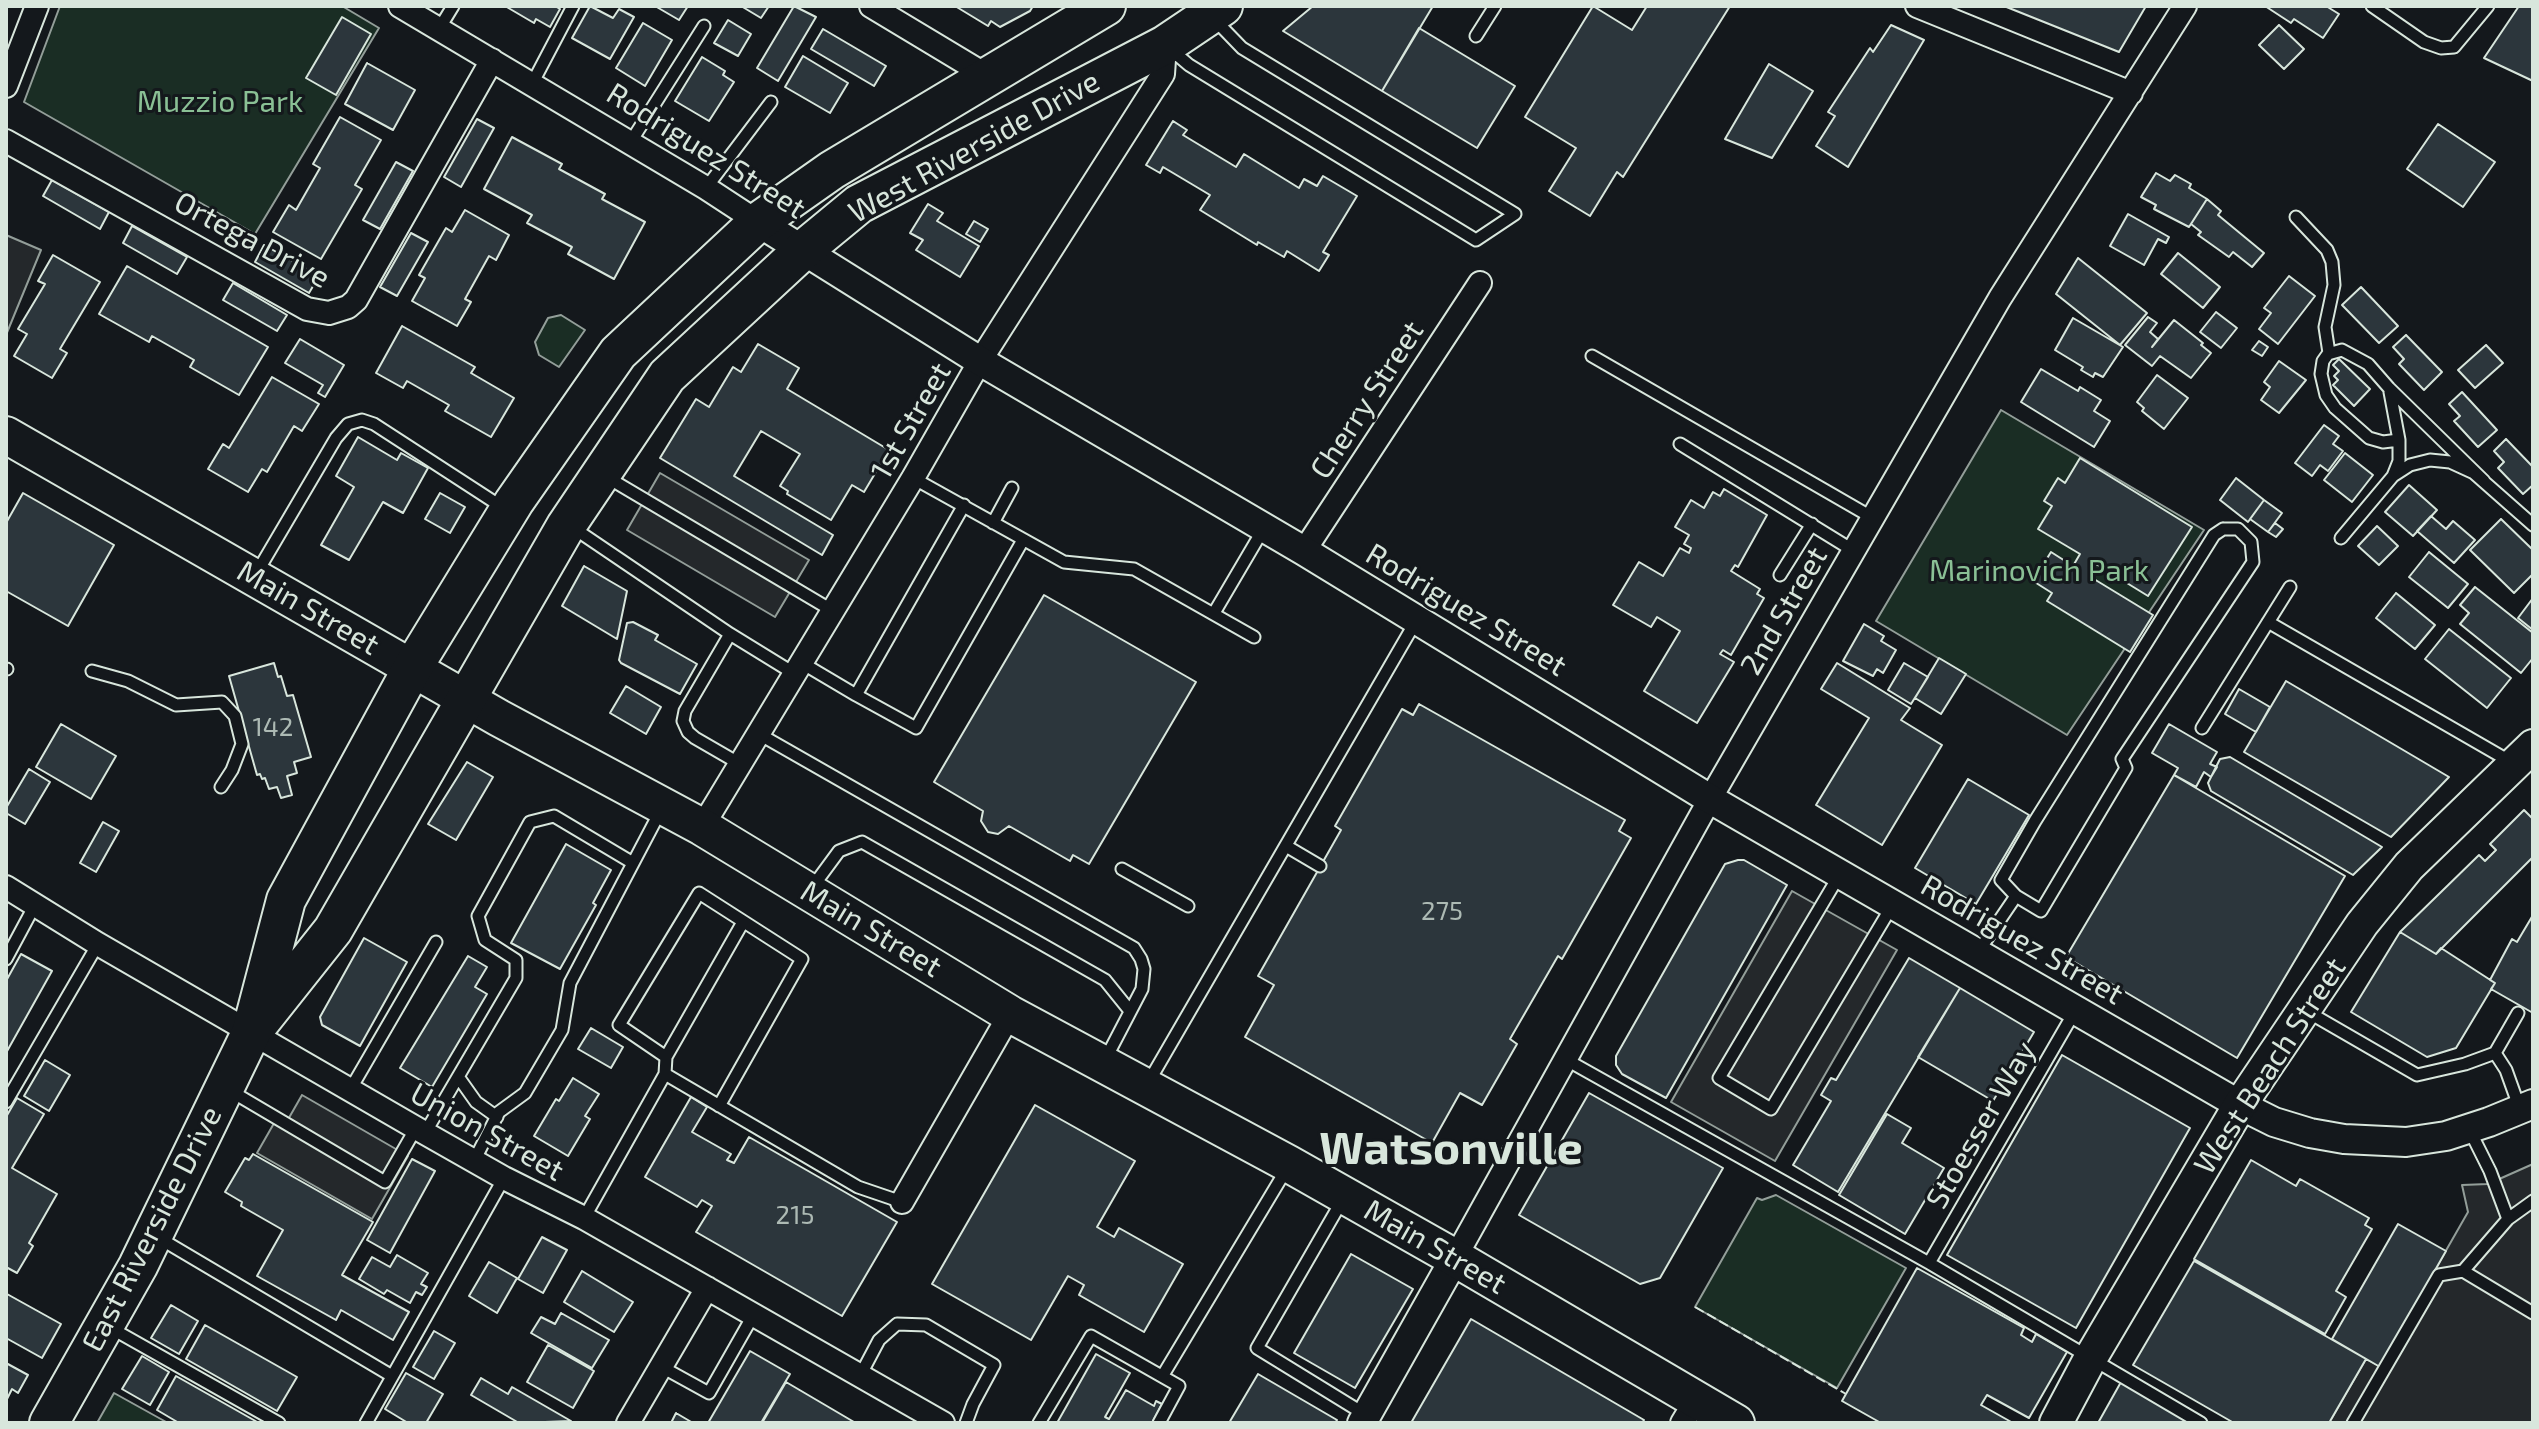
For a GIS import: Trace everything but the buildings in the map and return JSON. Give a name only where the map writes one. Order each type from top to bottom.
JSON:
[{"type":"highway","name":"West Riverside Drive","points":[[413,667],[509,511],[618,353],[758,222],[832,170],[1106,6]]},
{"type":"highway","name":"West Riverside Drive","points":[[466,698],[567,525],[667,376],[802,251],[859,204],[1165,45],[1217,11]]},
{"type":"highway","name":"East Riverside Drive","points":[[49,1423],[153,1235],[251,1033],[286,900],[413,667]]},
{"type":"highway","name":"East Riverside Drive","points":[[251,1033],[333,930],[466,698]]},
{"type":"main road","name":"Main Street","points":[[6,435],[466,698],[702,827],[1010,1014],[1289,1164],[1455,1258],[1689,1411],[1736,1423]]},
{"type":"main road","name":"West Beach Street","points":[[2056,1423],[2090,1359],[2240,1105],[2362,924],[2392,886],[2524,755]]},
{"type":"street","points":[[6,86],[37,6]]},
{"type":"street","name":"Rodriguez Street","points":[[401,6],[706,188],[980,361],[1304,551],[1710,799],[2240,1105],[2274,1122],[2310,1133],[2344,1139],[2406,1142],[2446,1136],[2527,1106]]},
{"type":"street","points":[[871,6],[989,77]]},
{"type":"street","points":[[1917,6],[2131,93]]},
{"type":"street","name":"2nd Street","points":[[1455,1258],[1710,799],[2000,298],[2185,6]]},
{"type":"street","name":"1st Street","points":[[702,827],[913,478],[980,361],[1163,74],[1165,45]]},
{"type":"street","name":"Ortega Drive","points":[[6,141],[307,309],[329,313],[348,307],[356,300],[492,60]]},
{"type":"street","name":"Cherry Street","points":[[1304,551],[1480,283]]},
{"type":"street","name":"Union Street","points":[[6,887],[98,944],[421,1131],[584,1218],[943,1423]]},
{"type":"street","points":[[902,1202],[1010,1014]]},
{"type":"street","points":[[1364,1419],[1455,1258]]},
{"type":"street","points":[[628,1423],[707,1288]]},
{"type":"lane","points":[[439,29],[453,6]]},
{"type":"lane","points":[[532,84],[573,6]]},
{"type":"lane","points":[[1476,36],[1495,6]]},
{"type":"lane","points":[[2372,6],[2424,42],[2441,48],[2454,47],[2488,6]]},
{"type":"lane","points":[[1165,45],[1189,65],[1476,240],[1515,214],[1242,48],[1217,11]]},
{"type":"lane","points":[[630,143],[704,26]]},
{"type":"lane","points":[[706,188],[771,102]]},
{"type":"lane","points":[[2296,217],[2321,243],[2332,262],[2334,285],[2325,327],[2329,353]]},
{"type":"lane","points":[[2399,440],[2383,442],[2369,438],[2335,408],[2326,395],[2321,374],[2323,361],[2329,353],[2342,350],[2358,357],[2375,371],[2484,481],[2533,525]]},
{"type":"lane","points":[[1592,356],[1873,518]]},
{"type":"lane","points":[[2341,538],[2393,476],[2399,461],[2399,440],[2389,388]]},
{"type":"lane","points":[[254,577],[336,438],[348,424],[362,420],[374,424],[509,511]]},
{"type":"lane","points":[[1680,444],[1854,551]]},
{"type":"lane","points":[[2393,476],[2419,462],[2440,460],[2465,468],[2484,481]]},
{"type":"lane","points":[[601,474],[833,611]]},
{"type":"lane","points":[[913,478],[1064,562],[1134,569],[1254,637]]},
{"type":"lane","points":[[993,523],[1012,488]]},
{"type":"lane","points":[[856,695],[964,505]]},
{"type":"lane","points":[[1780,575],[1812,524]]},
{"type":"lane","points":[[567,525],[730,634],[916,728],[1023,540]]},
{"type":"lane","points":[[1214,613],[1264,528]]},
{"type":"lane","points":[[2223,529],[2238,529],[2251,542],[2253,562],[2122,759],[2126,768],[2041,911],[2016,896],[2001,880],[2035,821],[2214,535],[2223,529]]},
{"type":"lane","points":[[2202,728],[2290,587]]},
{"type":"lane","points":[[1145,1087],[1417,620]]},
{"type":"lane","points":[[2268,622],[2524,755]]},
{"type":"lane","points":[[730,634],[685,711],[683,721],[695,738],[740,764]]},
{"type":"lane","points":[[92,671],[128,681],[176,705],[222,702],[235,716],[242,744],[232,770],[221,787]]},
{"type":"lane","points":[[759,734],[1134,948],[1141,959],[1144,980],[1103,1065]]},
{"type":"lane","points":[[474,1161],[497,1117],[525,1093],[562,1030],[570,983],[663,807]]},
{"type":"lane","points":[[225,1088],[385,1182],[459,1078],[516,978],[516,960],[485,940],[478,916],[530,822],[554,816],[633,863]]},
{"type":"lane","points":[[809,892],[839,851],[862,842],[1105,980],[1130,1011]]},
{"type":"lane","points":[[1286,846],[1320,866]]},
{"type":"lane","points":[[1122,869],[1188,906]]},
{"type":"lane","points":[[1840,874],[1719,1078],[1771,1109],[1892,905]]},
{"type":"lane","points":[[666,1057],[619,1025],[699,893],[802,959],[719,1106]]},
{"type":"lane","points":[[1978,954],[2016,896]]},
{"type":"lane","points":[[6,959],[36,903]]},
{"type":"lane","points":[[584,1218],[665,1074],[666,1057],[743,922]]},
{"type":"lane","points":[[350,1090],[436,942]]},
{"type":"lane","points":[[6,1102],[98,944]]},
{"type":"lane","name":"Stoesser Way","points":[[1929,1263],[2075,1010]]},
{"type":"lane","points":[[2304,1010],[2417,1075],[2465,1064],[2495,1053],[2518,1013]]},
{"type":"lane","points":[[2495,1053],[2527,1106]]},
{"type":"lane","points":[[1565,1059],[1929,1263],[2201,1423]]},
{"type":"lane","points":[[665,1074],[858,1187],[902,1202]]},
{"type":"lane","points":[[459,1078],[476,1102],[497,1117]]},
{"type":"lane","points":[[2469,1128],[2508,1219]]},
{"type":"lane","points":[[1163,1375],[1289,1164]]},
{"type":"lane","points":[[366,1423],[504,1178]]},
{"type":"lane","points":[[1345,1195],[1257,1348],[1364,1419]]},
{"type":"lane","points":[[2353,1423],[2439,1275],[2463,1271],[2508,1219],[2533,1201]]},
{"type":"lane","points":[[153,1235],[392,1376]]},
{"type":"lane","points":[[2463,1271],[2533,1313]]},
{"type":"lane","points":[[660,1366],[709,1393],[754,1314]]},
{"type":"lane","points":[[105,1324],[279,1423]]},
{"type":"lane","points":[[861,1374],[879,1340],[897,1324],[926,1325],[994,1365],[966,1423]]},
{"type":"lane","points":[[1039,1423],[1091,1336],[1179,1386],[1159,1423]]},
{"type":"green space","name":"Muzzio Park","points":[[60,6],[342,6],[379,28],[255,234],[24,102]]},
{"type":"green space","points":[[561,315],[585,330],[559,367],[539,355],[535,342],[548,318]]},
{"type":"green space","name":"Marinovich Park","points":[[2001,410],[2204,530],[2067,735],[1876,621]]},
{"type":"green space","points":[[1776,1195],[1906,1268],[1837,1388],[1695,1307],[1757,1198],[1762,1200]]},
{"type":"green space","points":[[114,1393],[168,1423],[97,1423]]},
{"type":"shaded area","points":[[6,235],[41,250],[6,335]]},
{"type":"shaded area","points":[[660,473],[809,560],[775,617],[627,530]]},
{"type":"shaded area","points":[[1792,891],[1897,950],[1775,1161],[1671,1102]]},
{"type":"shaded area","points":[[302,1095],[408,1156],[372,1219],[257,1153],[277,1118],[286,1123]]},
{"type":"shaded area","points":[[2533,1164],[2533,1423],[2329,1423],[2366,1359],[2380,1366],[2468,1212],[2462,1185],[2488,1184]]},
{"type":"fence","points":[[1695,1307],[1846,1394]]},
{"type":"district","name":"Watsonville","points":[[1451,1149]]}]
